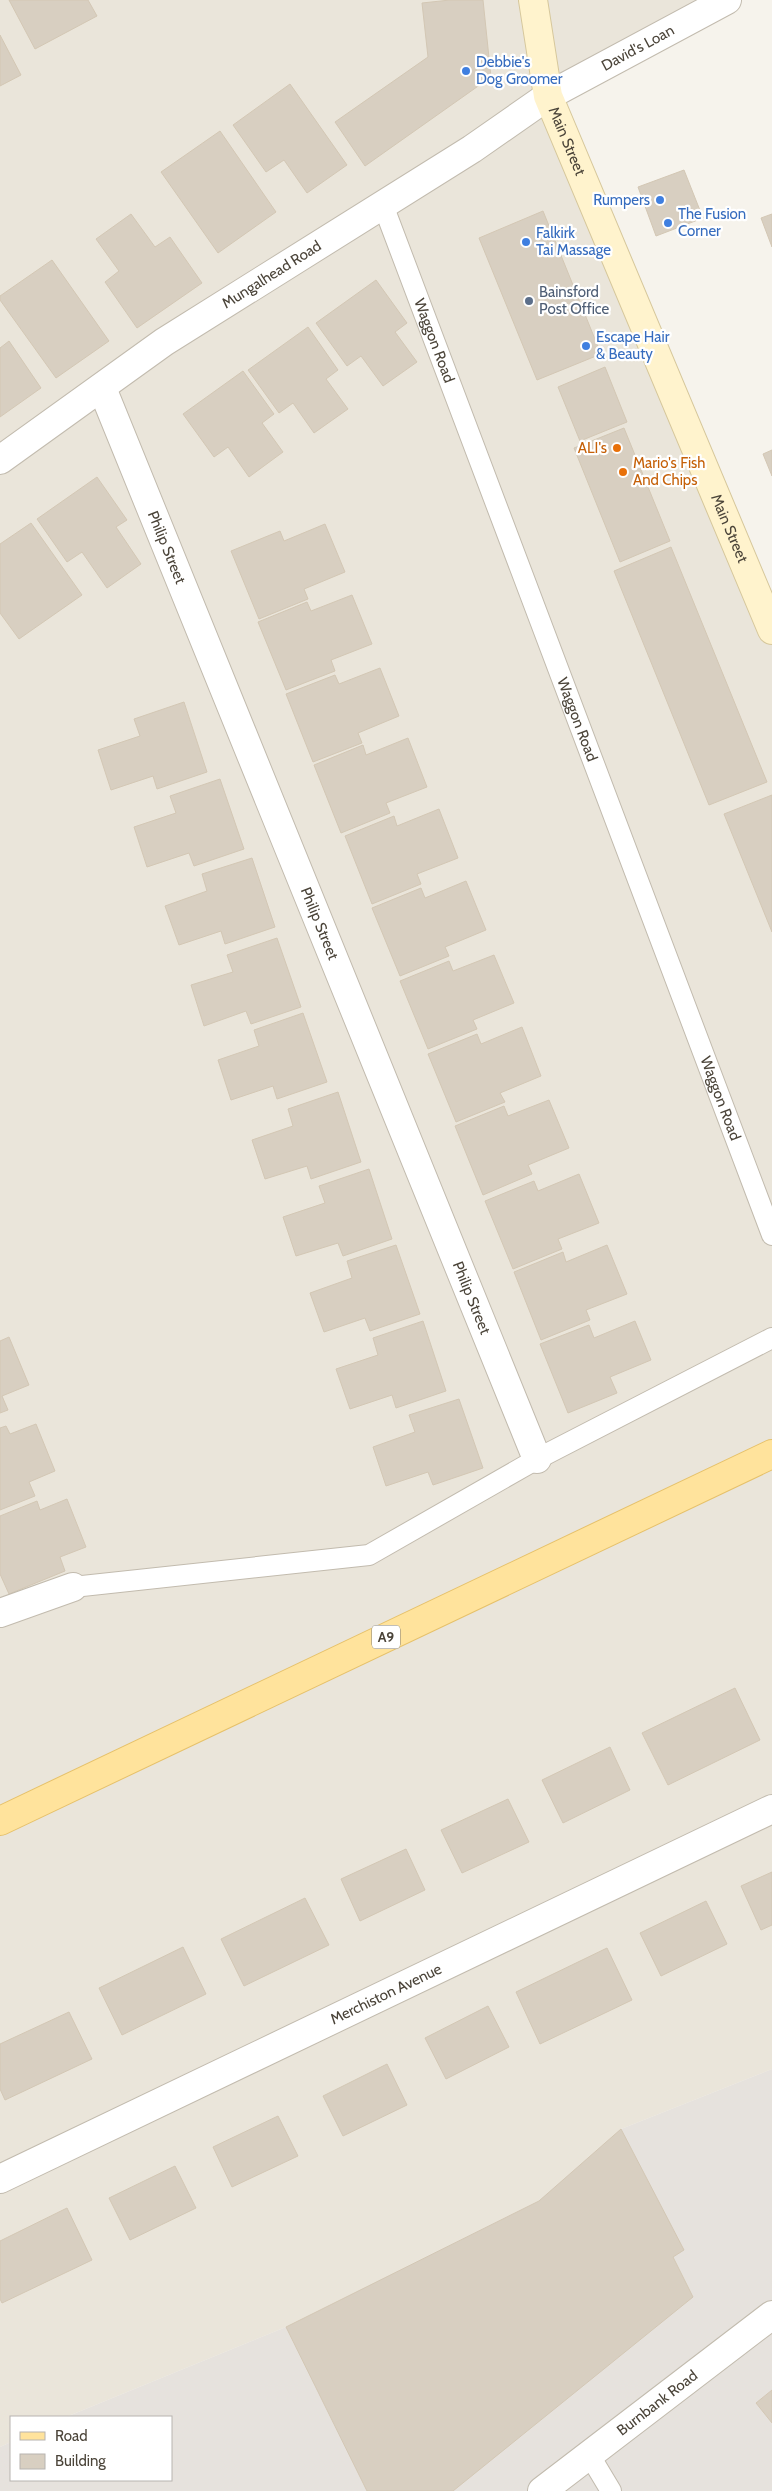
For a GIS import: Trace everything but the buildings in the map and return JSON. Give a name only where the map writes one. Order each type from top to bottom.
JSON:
[{"type":"main road","name":"Main Street","points":[[533,0],[548,96],[772,630]]},
{"type":"main road","name":"A9","points":[[0,1820],[772,1454]]},
{"type":"street","name":"David's Loan","points":[[548,96],[727,0]]},
{"type":"street","name":"Mungalhead Road","points":[[0,460],[164,342],[472,149],[548,96]]},
{"type":"street","name":"Philip Street","points":[[102,388],[537,1459]]},
{"type":"street","points":[[0,1613],[73,1586]]},
{"type":"street","name":"Merchiston Avenue","points":[[0,2179],[772,1809]]},
{"type":"street","name":"Burnbank Road","points":[[542,2491],[772,2316]]},
{"type":"lane","name":"Waggon Road","points":[[383,205],[772,1235]]},
{"type":"lane","points":[[73,1586],[369,1555],[537,1459],[772,1338]]},
{"type":"lane","points":[[590,2456],[611,2491]]},
{"type":"shaded area","points":[[0,0],[727,0],[548,96],[772,630],[772,2069],[621,2129],[539,2201],[286,2327],[68,2416],[10,2416],[10,2442],[0,2447]]},
{"type":"shaded area","points":[[772,2069],[772,2491],[0,2491],[0,2447],[10,2442],[10,2481],[172,2481],[172,2416],[68,2416],[286,2327],[538,2201],[621,2129]]},
{"type":"place","name":"Debbie's Dog Groomer","points":[[466,71]]},
{"type":"place","name":"Rumpers","points":[[660,200]]},
{"type":"place","name":"The Fusion Corner","points":[[668,223]]},
{"type":"place","name":"Falkirk Tai Massage","points":[[526,242]]},
{"type":"place","name":"Bainsford Post Office","points":[[529,301]]},
{"type":"place","name":"Escape Hair & Beauty","points":[[586,346]]},
{"type":"place","name":"ALI's","points":[[617,448]]},
{"type":"place","name":"Mario's Fish And Chips","points":[[623,472]]}]
